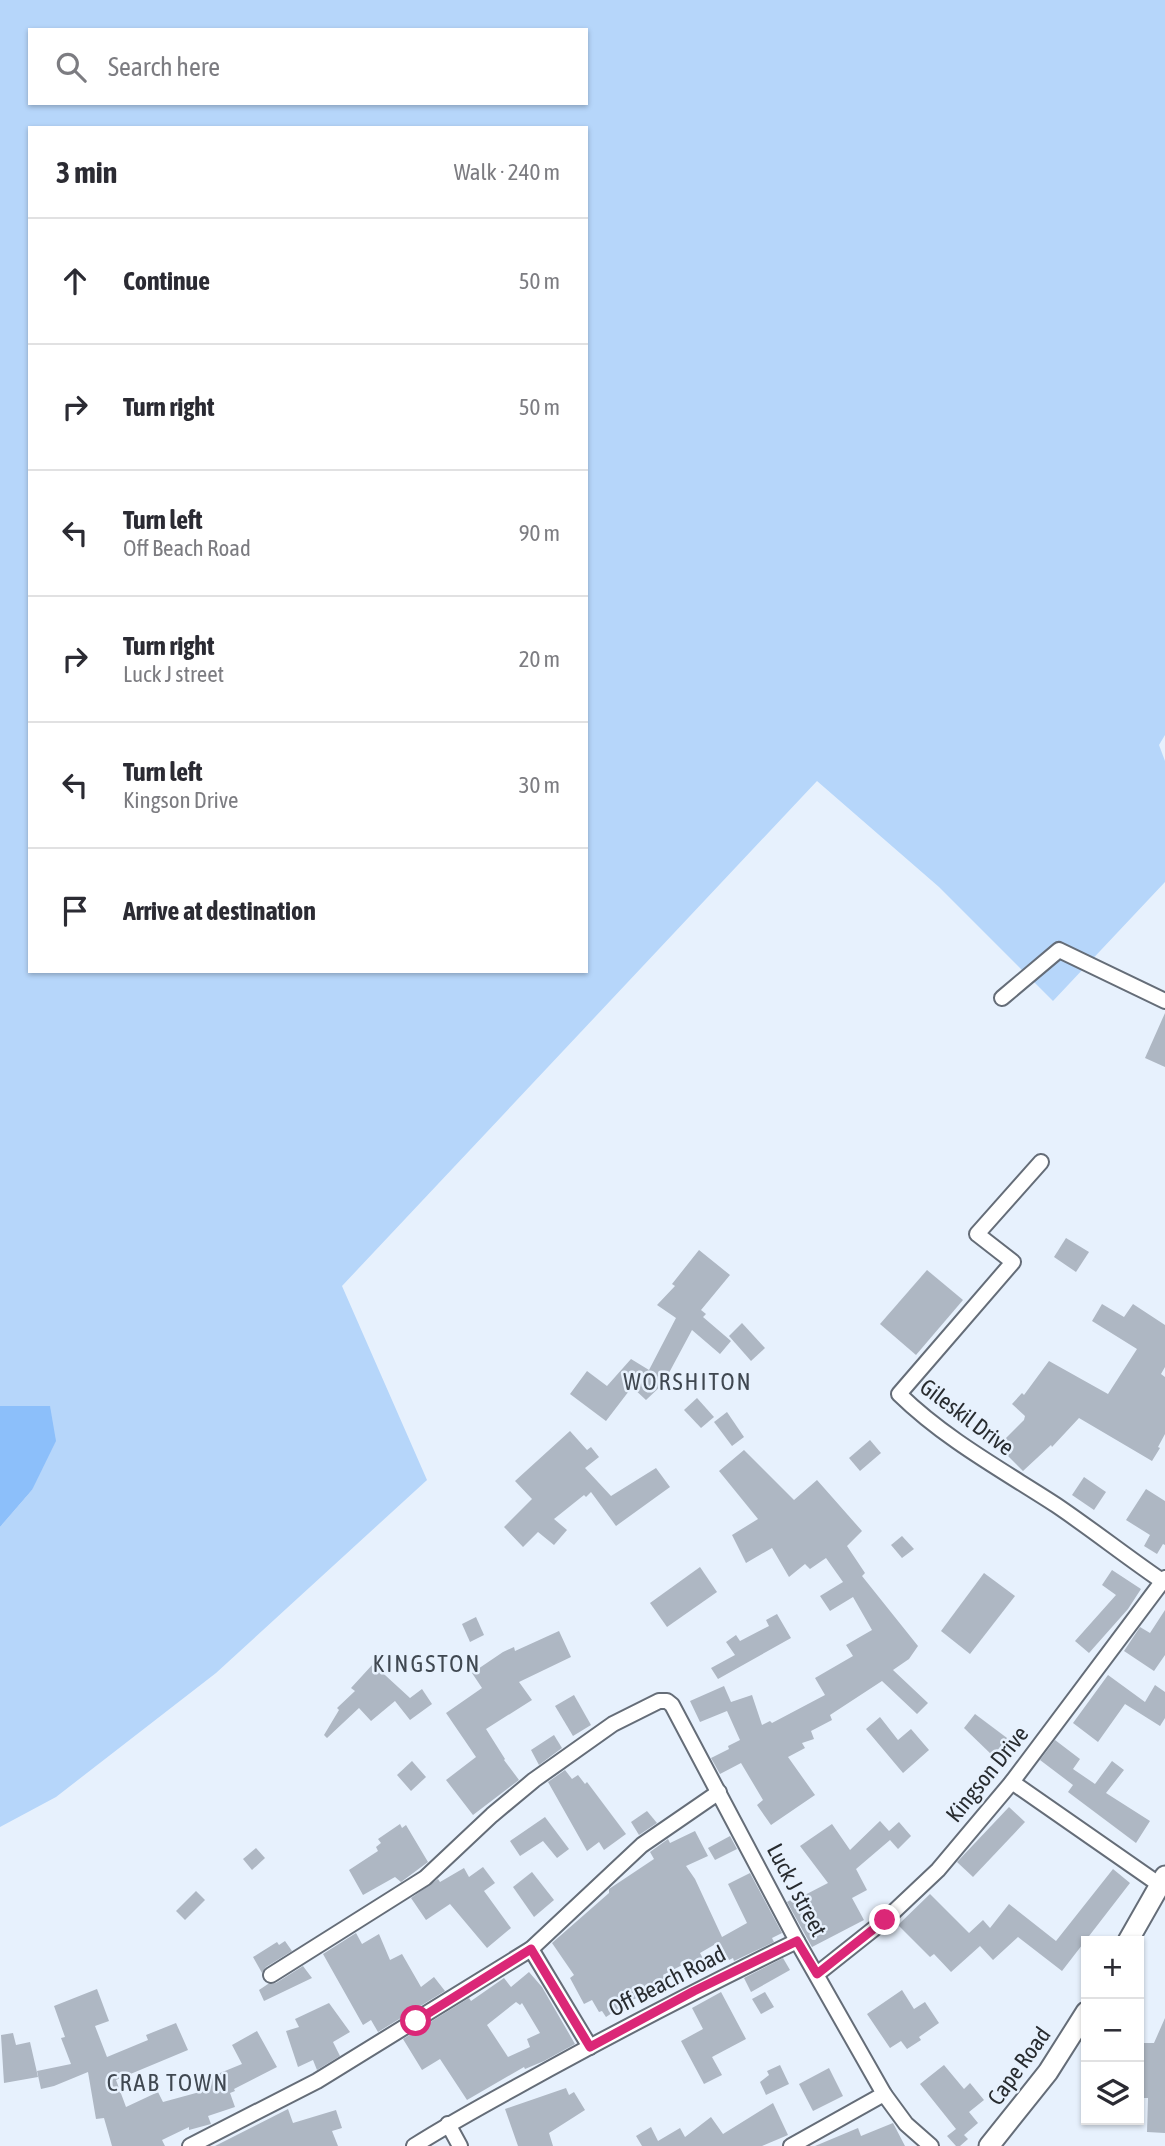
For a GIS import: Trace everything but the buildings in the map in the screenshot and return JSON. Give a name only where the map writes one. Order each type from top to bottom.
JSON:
[{"type":"street","points":[[1002,998],[1059,950],[1165,1001]]},
{"type":"street","name":"Gileskil Drive","points":[[1041,1162],[977,1234],[1013,1262],[899,1394],[918,1412],[983,1460],[1055,1505],[1164,1581]]},
{"type":"street","name":"Kingson Drive","points":[[817,1974],[885,1920],[938,1870],[1012,1782],[1164,1581]]},
{"type":"street","name":"Luck J street","points":[[271,1975],[425,1878],[534,1780],[613,1724],[659,1701],[667,1701],[673,1704],[797,1941],[884,2094],[906,2124],[931,2146]]},
{"type":"street","points":[[1012,1782],[1163,1881],[1131,1936]]},
{"type":"street","points":[[190,2146],[211,2141],[317,2081],[531,1949],[642,1845],[719,1792]]},
{"type":"street","name":"Off Beach Road","points":[[414,2146],[448,2124],[694,1991],[797,1941]]},
{"type":"street","points":[[531,1949],[590,2047]]},
{"type":"street","name":"Cape Road","points":[[989,2146],[1048,2073],[1081,2020]]},
{"type":"street","points":[[791,2146],[884,2094]]},
{"type":"street","points":[[448,2124],[460,2146]]},
{"type":"shaded area","points":[[0,0],[1165,0],[1165,735],[1159,745],[1165,761],[1165,882],[1053,1001],[939,887],[817,781],[342,1286],[427,1480],[216,1673],[56,1797],[0,1827],[0,1527],[32,1490],[50,1406],[0,1406]]},
{"type":"shaded area","points":[[0,1406],[50,1406],[56,1441],[32,1490],[0,1527]]},
{"type":"district","name":"WORSHITON","points":[[688,1381]]},
{"type":"district","name":"KINGSTON","points":[[427,1663]]},
{"type":"district","name":"CRAB TOWN","points":[[168,2082]]},
{"type":"route","points":[[416,2021],[531,1949],[590,2047],[694,1991],[797,1941],[817,1974],[885,1920]]}]
